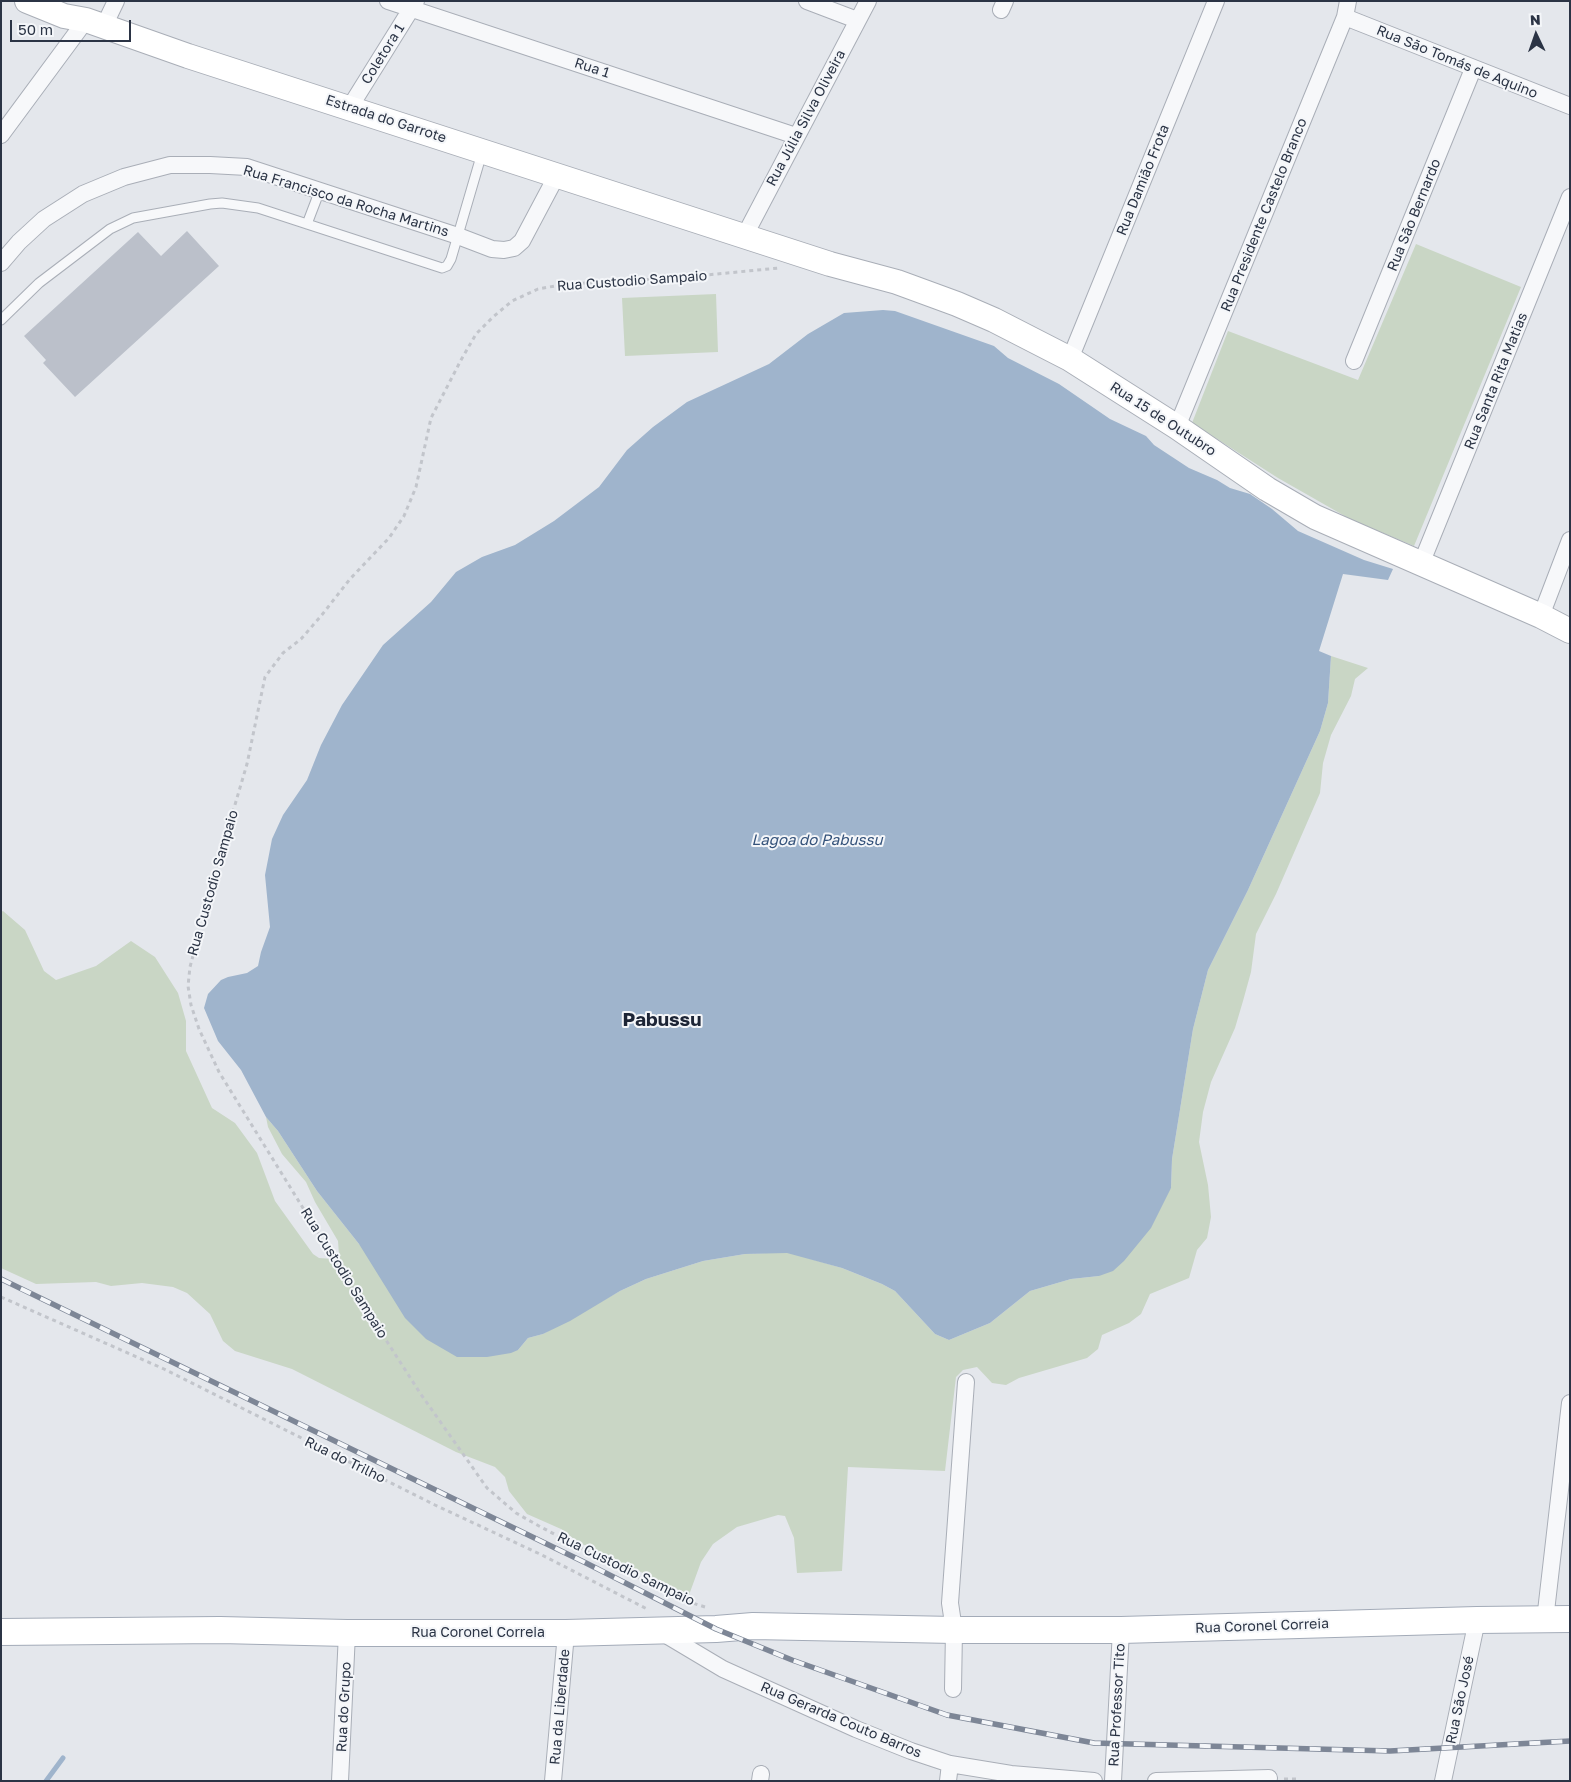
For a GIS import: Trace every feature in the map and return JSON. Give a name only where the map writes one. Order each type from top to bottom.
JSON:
[{"type":"main road","name":"Estrada do Garrote","points":[[27,1],[64,16],[95,23],[188,56],[745,235]]},
{"type":"main road","name":"Rua 15 de Outubro","points":[[745,235],[830,264],[897,282],[958,304],[994,320],[1070,359],[1177,426],[1267,489],[1315,517],[1541,616],[1570,631]]},
{"type":"main road","name":"Rua Coronel Correia","points":[[1,1632],[220,1630],[347,1633],[566,1633],[656,1621],[752,1626],[954,1630],[1121,1630],[1477,1620],[1557,1620]]},
{"type":"street","points":[[1,135],[95,23],[116,1]]},
{"type":"street","name":"Rua 1","points":[[388,1],[414,5],[796,136]]},
{"type":"street","points":[[808,1],[857,20]]},
{"type":"street","name":"Rua Júlia Silva Oliveira","points":[[745,235],[868,1]]},
{"type":"street","name":"Rua Damião Frota","points":[[1070,359],[1216,1]]},
{"type":"street","name":"Coletora 1","points":[[350,107],[414,5]]},
{"type":"street","name":"Rua São Tomás de Aquino","points":[[1346,9],[1473,69],[1570,106]]},
{"type":"street","name":"Rua Presidente Castelo Branco","points":[[1177,426],[1346,9]]},
{"type":"street","name":"Rua São Bernardo","points":[[1354,361],[1473,69]]},
{"type":"street","name":"Rua Francisco da Rocha Martins","points":[[1,263],[18,242],[44,219],[83,194],[124,176],[170,166],[210,165],[247,167],[458,236],[492,249],[504,250],[514,248],[522,241],[557,175]]},
{"type":"street","name":"Rua Santa Rita Matias","points":[[1421,564],[1570,197]]},
{"type":"street","points":[[1541,616],[1570,540]]},
{"type":"street","points":[[954,1688],[954,1630],[950,1603],[966,1382]]},
{"type":"street","points":[[1557,1620],[1570,1403]]},
{"type":"street","name":"Rua São José","points":[[1443,1781],[1477,1620]]},
{"type":"street","name":"Rua Gerarda Couto Barros","points":[[656,1621],[723,1669],[856,1729],[950,1764],[1011,1774],[1094,1781]]},
{"type":"street","name":"Rua Professor Tito","points":[[1113,1781],[1121,1630]]},
{"type":"street","name":"Rua do Grupo","points":[[340,1781],[347,1633]]},
{"type":"street","name":"Rua da Liberdade","points":[[553,1781],[566,1633]]},
{"type":"street","points":[[948,1781],[950,1764]]},
{"type":"street","points":[[1156,1781],[1269,1778]]},
{"type":"lane","points":[[1,320],[39,283],[110,228],[133,218],[222,203],[258,208],[442,268],[448,266],[483,151]]},
{"type":"lane","points":[[307,224],[320,190]]},
{"type":"path","name":"Rua Custodio Sampaio","points":[[712,1609],[686,1601],[539,1526],[516,1513],[487,1488],[420,1392],[372,1318],[219,1072],[199,1029],[191,1005],[188,986],[190,967],[247,764],[265,677],[283,653],[301,639],[350,579],[390,538],[404,516],[416,486],[431,418],[476,334],[512,301],[538,289],[566,284],[675,278],[782,268]]},
{"type":"path","name":"Rua do Trilho","points":[[1,1297],[164,1369],[435,1505],[542,1555],[656,1621]]},
{"type":"green space","points":[[1416,244],[1521,287],[1414,546],[1350,519],[1278,478],[1192,423],[1228,331],[1358,380]]},
{"type":"green space","points":[[716,294],[718,352],[625,356],[622,298]]},
{"type":"green space","points":[[1331,656],[1368,668],[1355,679],[1351,696],[1331,735],[1323,763],[1320,793],[1276,894],[1256,934],[1251,972],[1235,1028],[1211,1082],[1203,1112],[1199,1142],[1208,1185],[1211,1217],[1207,1238],[1197,1250],[1189,1278],[1150,1294],[1141,1314],[1129,1323],[1102,1335],[1098,1349],[1087,1358],[1019,1378],[1006,1385],[992,1383],[977,1367],[963,1370],[956,1377],[945,1471],[848,1467],[842,1571],[797,1573],[794,1538],[785,1516],[778,1515],[737,1527],[713,1544],[701,1562],[689,1595],[578,1542],[561,1529],[527,1514],[509,1491],[505,1477],[495,1467],[456,1452],[292,1369],[235,1351],[223,1341],[210,1314],[187,1293],[173,1287],[142,1283],[111,1286],[96,1282],[36,1284],[1,1268],[1,912],[3,911],[25,930],[44,971],[56,980],[96,966],[131,941],[155,957],[178,993],[186,1021],[186,1051],[212,1108],[235,1123],[257,1153],[275,1201],[313,1254],[319,1258],[333,1259],[339,1255],[338,1241],[315,1202],[306,1182],[282,1154],[268,1127],[266,1117],[278,1131],[317,1191],[359,1244],[518,1350],[528,1338],[543,1334],[620,1291],[646,1279],[703,1261],[745,1254],[787,1252],[842,1268],[882,1284],[895,1291],[935,1334],[949,1340],[990,1323],[1030,1291],[1071,1279],[1099,1276],[1171,1188],[1172,1159],[1193,1029],[1208,970],[1248,890],[1320,731],[1328,703]]},
{"type":"water","name":"Lagoa do Pabussu","points":[[895,311],[994,346],[1008,358],[1059,384],[1110,419],[1146,436],[1154,445],[1189,468],[1230,488],[1250,494],[1272,509],[1298,531],[1364,560],[1393,569],[1388,580],[1343,574],[1319,651],[1331,656],[1328,703],[1320,731],[1248,890],[1208,970],[1193,1029],[1172,1159],[1171,1188],[1151,1228],[1124,1261],[1113,1271],[1099,1276],[1071,1279],[1030,1291],[990,1323],[949,1340],[935,1334],[895,1291],[882,1284],[842,1268],[787,1253],[745,1254],[703,1261],[646,1279],[620,1291],[570,1321],[543,1334],[528,1338],[518,1350],[511,1353],[487,1357],[457,1357],[426,1339],[405,1318],[359,1244],[317,1191],[278,1131],[266,1117],[241,1070],[218,1041],[204,1008],[208,994],[221,980],[247,973],[258,966],[270,927],[265,875],[272,839],[283,815],[307,780],[321,745],[342,705],[383,645],[431,602],[456,572],[482,557],[515,545],[554,521],[599,487],[627,450],[653,427],[687,402],[769,364],[808,334],[844,313]]},
{"type":"building","points":[[187,231],[219,266],[75,397],[43,363],[46,360],[24,336],[138,232],[161,256]]},
{"type":"waterway","points":[[46,1781],[63,1758]]},
{"type":"railway","points":[[1,1279],[586,1563],[716,1629],[792,1660],[947,1715],[1094,1743],[1390,1751],[1570,1741]]},
{"type":"district","name":"Pabussu","points":[[662,1020]]}]
